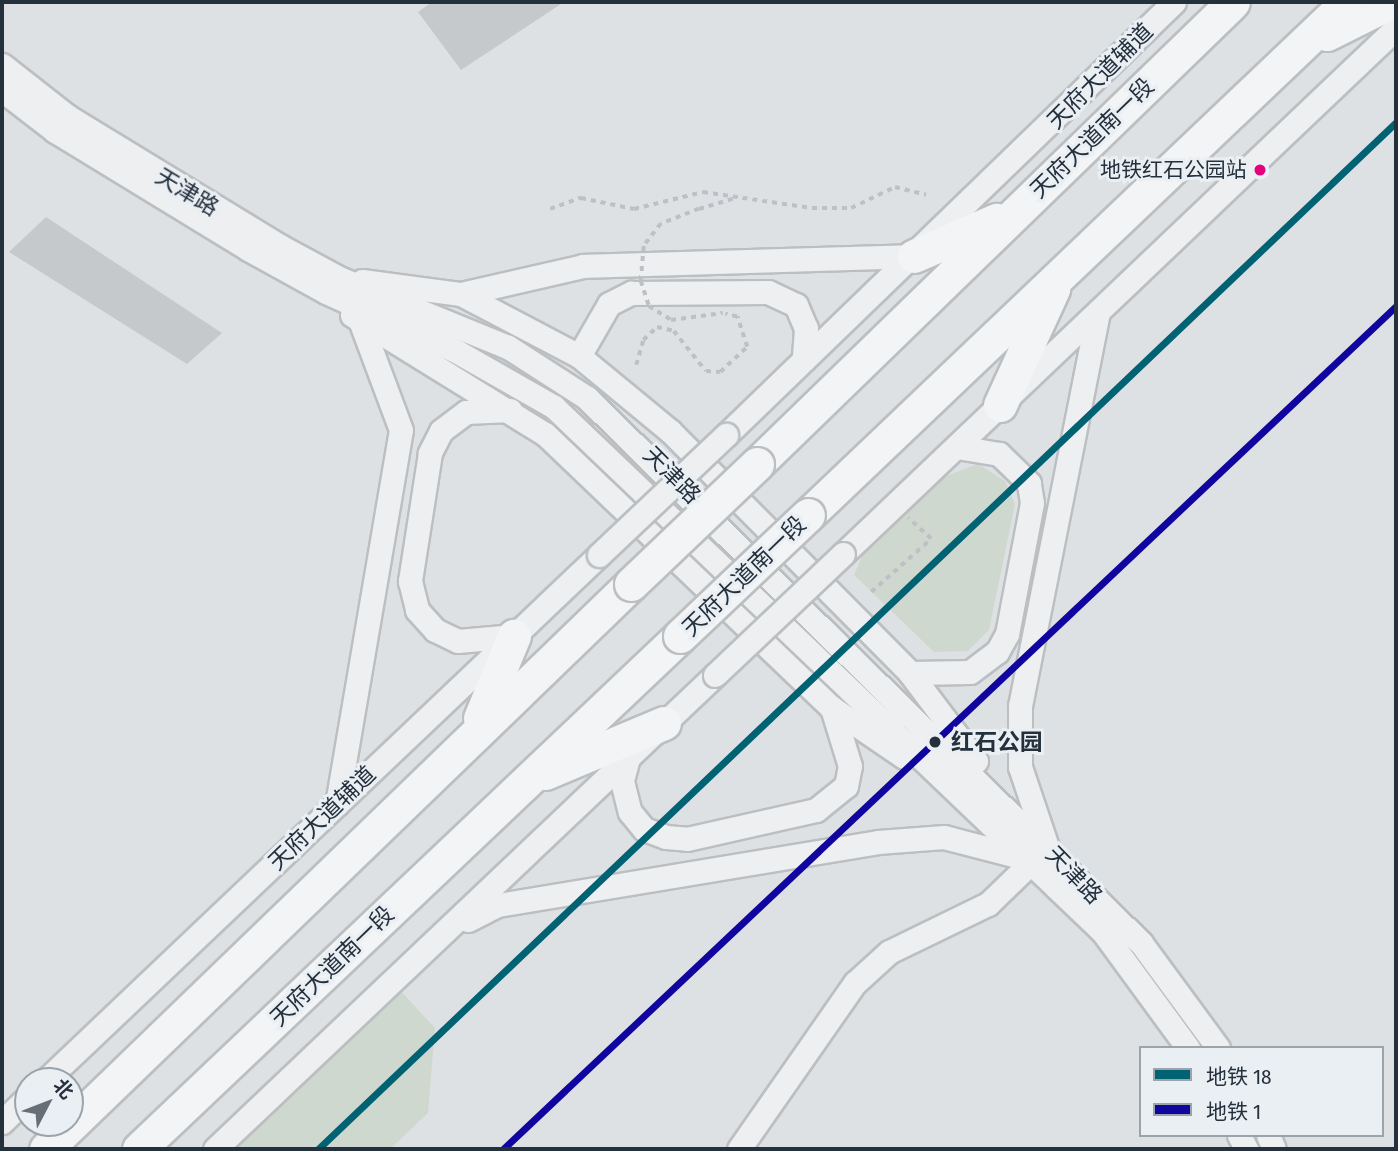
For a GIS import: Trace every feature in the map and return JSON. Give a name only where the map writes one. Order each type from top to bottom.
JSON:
[{"type":"highway","name":"天府大道南一段","points":[[46,1149],[476,728],[757,464],[1233,2]]},
{"type":"highway","name":"天府大道南一段","points":[[139,1149],[1347,2]]},
{"type":"highway","points":[[1300,47],[1391,2]]},
{"type":"highway","points":[[914,256],[1017,211]]},
{"type":"highway","points":[[1000,405],[1061,272]]},
{"type":"highway","points":[[476,728],[514,636]]},
{"type":"highway","points":[[527,781],[664,723]]},
{"type":"street","name":"天府大道辅道","points":[[60,1067],[1025,151],[1174,2]]},
{"type":"street","points":[[215,1149],[1396,28]]},
{"type":"street","name":"天津路","points":[[3,74],[274,252],[554,407],[949,788],[1039,854],[1141,943],[1217,1046]]},
{"type":"street","points":[[334,286],[461,294],[583,266],[914,256]]},
{"type":"street","points":[[334,286],[360,323],[401,430],[337,804]]},
{"type":"street","name":"天津路","points":[[334,286],[508,347],[587,398],[1016,816],[1039,854],[1102,932],[1187,1046]]},
{"type":"street","points":[[579,356],[609,304],[631,293],[768,292],[796,305],[806,328],[804,360]]},
{"type":"street","points":[[461,294],[579,356],[670,431],[910,673],[1016,816]]},
{"type":"street","points":[[1039,854],[1020,767],[1020,706],[1098,312]]},
{"type":"street","points":[[360,323],[514,410],[581,465],[832,708],[949,788]]},
{"type":"street","points":[[514,410],[466,412],[441,431],[430,453],[410,581],[417,610],[435,629],[458,641],[514,636]]},
{"type":"street","points":[[910,673],[970,672],[997,652],[1007,634],[1032,503],[1029,483],[999,454],[957,447]]},
{"type":"street","points":[[628,758],[622,781],[630,812],[644,829],[666,837],[687,839],[816,810],[846,786],[850,765],[832,708]]},
{"type":"street","points":[[446,930],[498,905],[878,842],[944,837],[1039,854]]},
{"type":"street","points":[[739,1149],[855,983],[889,952],[988,904],[1039,854]]},
{"type":"path","points":[[550,209],[581,198],[634,209],[703,192],[851,208],[895,187],[926,194]]},
{"type":"path","points":[[636,365],[643,340],[657,327],[674,331],[706,371],[720,372],[747,347],[737,317],[723,313],[671,320],[649,306],[641,281],[643,246],[661,224],[737,197]]},
{"type":"path","points":[[871,592],[931,539],[904,514]]},
{"type":"shaded area","points":[[978,464],[1005,481],[1015,504],[989,630],[968,651],[934,652],[854,575],[863,554],[946,476]]},
{"type":"shaded area","points":[[398,988],[435,1028],[428,1113],[390,1149],[229,1149]]},
{"type":"building","points":[[432,2],[564,2],[461,70],[418,12]]},
{"type":"building","points":[[46,217],[222,333],[187,364],[9,252]]},
{"type":"metro line","name":"18","points":[[318,1149],[1396,122]]},
{"type":"metro line","name":"1","points":[[503,1149],[1396,306]]},
{"type":"place","name":"地铁红石公园站","points":[[1260,170]]},
{"type":"place","name":"红石公园","points":[[935,742]]}]
